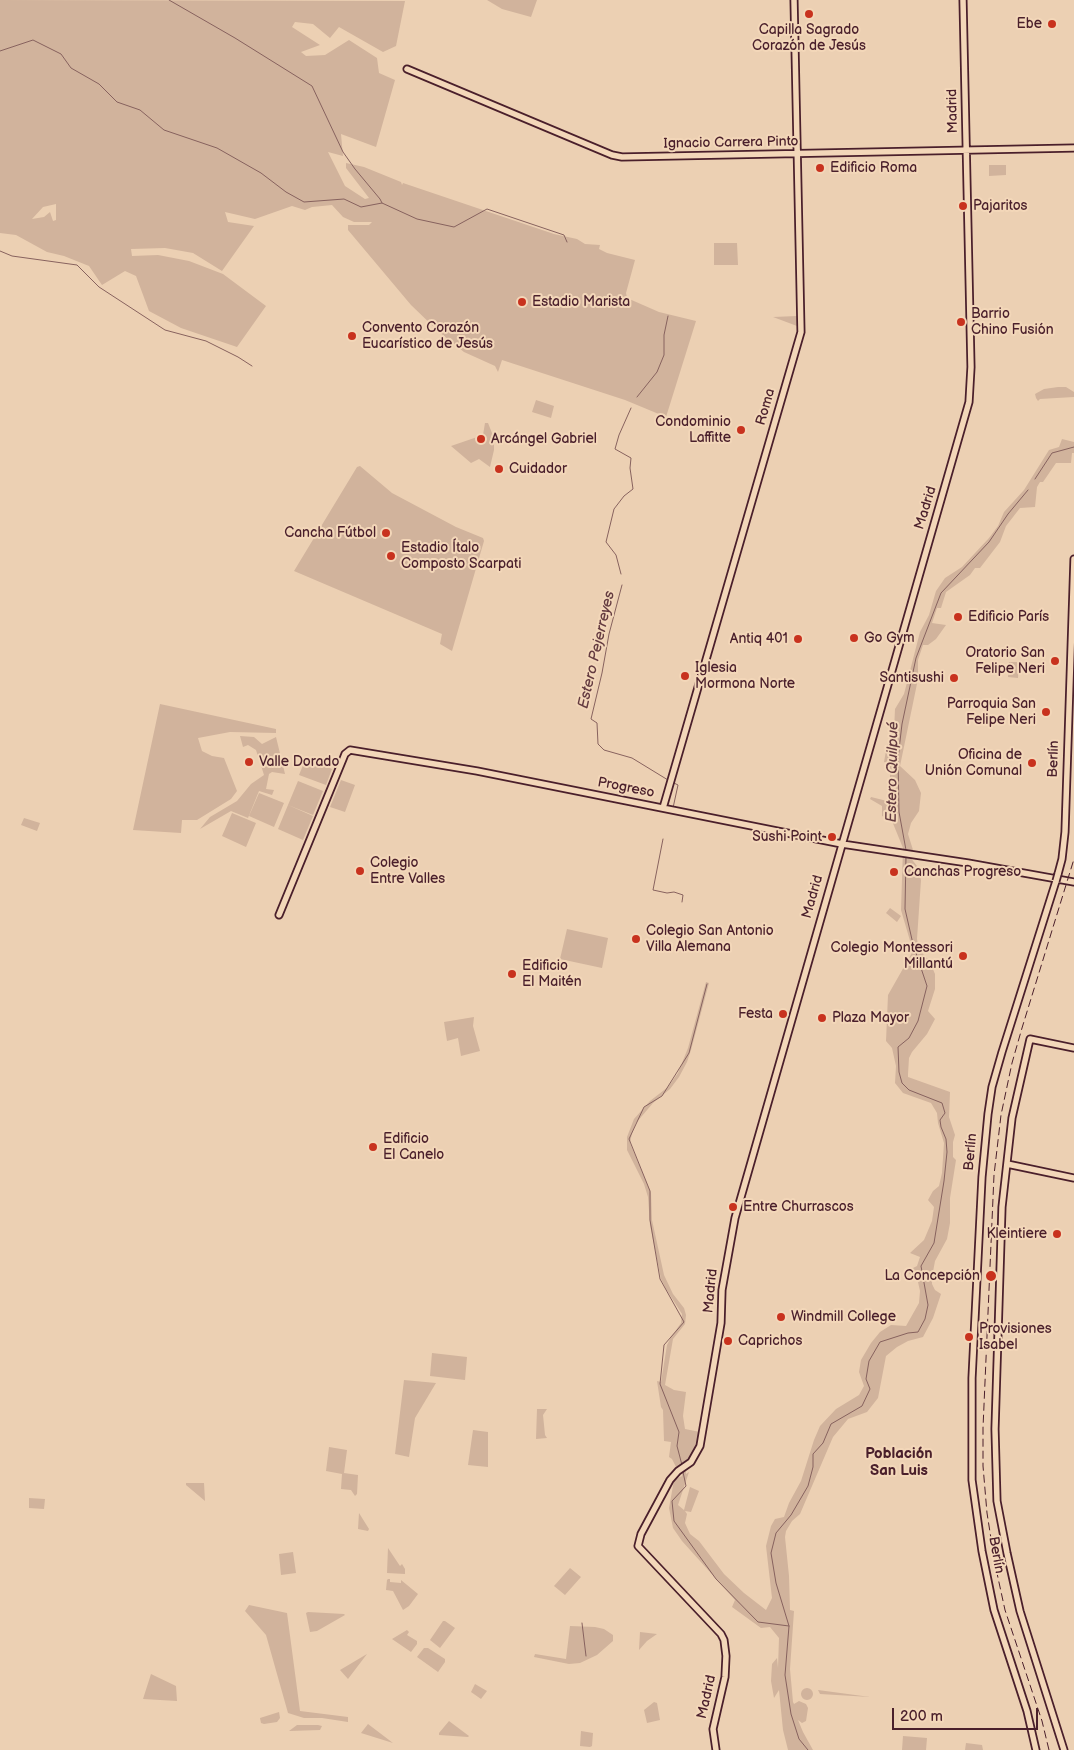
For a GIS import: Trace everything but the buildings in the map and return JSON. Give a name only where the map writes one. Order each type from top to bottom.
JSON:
[{"type":"street","name":"Roma","points":[[666,808],[671,778],[801,332],[794,0]]},
{"type":"street","name":"Madrid","points":[[716,1750],[712,1728],[725,1677],[726,1656],[724,1640],[638,1546],[641,1534],[660,1496],[670,1480],[696,1455],[703,1435],[720,1323],[722,1290],[735,1218],[969,402],[971,367],[963,0]]},
{"type":"street","name":"Ignacio Carrera Pinto","points":[[407,69],[618,156],[665,157],[1074,148]]},
{"type":"street","name":"Berlín","points":[[1036,1750],[1026,1705],[994,1610],[983,1557],[972,1480],[972,1378],[982,1177],[985,1133],[991,1096],[1002,1052],[1062,859],[1065,832],[1074,559]]},
{"type":"street","name":"Progreso","points":[[279,915],[343,758],[350,750],[477,771],[842,844],[903,852],[1074,882]]},
{"type":"street","points":[[1064,1750],[1020,1611],[1006,1553],[998,1501],[995,1429],[1002,1207],[1012,1118],[1030,1039],[1074,1048]]},
{"type":"street","points":[[1007,1164],[1074,1178]]},
{"type":"shaded area","points":[[0,0],[405,1],[396,46],[383,52],[339,27],[330,38],[313,24],[295,22],[292,27],[320,45],[301,52],[306,56],[325,55],[349,40],[377,58],[379,73],[395,80],[376,147],[341,134],[343,156],[328,152],[345,186],[365,199],[369,198],[346,168],[346,163],[364,167],[401,182],[402,185],[403,183],[554,234],[577,239],[585,244],[600,245],[599,249],[607,253],[635,260],[626,293],[627,298],[659,312],[696,321],[666,417],[625,400],[502,360],[498,372],[495,366],[464,352],[438,331],[411,305],[348,230],[348,225],[369,225],[372,222],[354,222],[343,217],[332,205],[312,207],[305,210],[292,206],[255,219],[225,212],[228,222],[254,226],[222,271],[193,253],[165,248],[131,249],[132,256],[158,255],[189,261],[223,274],[266,306],[237,347],[181,328],[149,311],[136,276],[125,271],[102,285],[89,266],[64,256],[47,252],[16,235],[0,233]],"holes":[[[56,204],[56,220],[53,221],[50,212],[44,217],[32,219],[43,207]]]},
{"type":"shaded area","points":[[487,0],[537,0],[531,17],[502,9]]},
{"type":"shaded area","points":[[989,165],[1006,165],[1006,175],[989,176]]},
{"type":"shaded area","points":[[714,243],[737,243],[738,265],[714,265]]},
{"type":"shaded area","points":[[797,316],[797,326],[773,317]]},
{"type":"shaded area","points":[[1066,387],[1074,392],[1074,397],[1040,399],[1038,401],[1036,398],[1035,394],[1044,389]]},
{"type":"shaded area","points":[[536,400],[554,406],[551,418],[532,412]]},
{"type":"shaded area","points":[[485,423],[488,423],[494,438],[494,450],[490,467],[479,459],[471,463],[451,446],[483,435]]},
{"type":"shaded area","points":[[1062,439],[1074,442],[1074,453],[1072,453],[1071,463],[1056,463],[1043,482],[1040,482],[1037,487],[1035,507],[1020,508],[1006,526],[1000,542],[980,568],[975,568],[970,575],[946,592],[941,608],[937,608],[932,623],[946,625],[936,639],[928,645],[923,645],[918,660],[918,679],[900,766],[915,780],[921,793],[919,811],[911,823],[908,834],[913,850],[910,850],[910,857],[917,866],[921,880],[917,939],[919,950],[929,960],[935,974],[935,989],[928,1011],[935,1019],[927,1034],[909,1058],[908,1077],[950,1092],[949,1117],[955,1135],[953,1157],[956,1160],[950,1198],[950,1223],[947,1239],[935,1261],[932,1277],[932,1284],[935,1290],[941,1294],[933,1318],[923,1337],[908,1341],[886,1356],[878,1398],[867,1412],[848,1419],[833,1437],[800,1514],[792,1521],[786,1531],[790,1610],[794,1611],[790,1669],[793,1702],[794,1704],[799,1701],[806,1704],[808,1708],[806,1721],[802,1723],[798,1720],[813,1750],[788,1750],[783,1730],[779,1690],[774,1698],[771,1681],[772,1664],[777,1658],[778,1668],[779,1638],[770,1627],[761,1628],[732,1607],[735,1600],[682,1541],[673,1528],[669,1508],[674,1480],[682,1476],[682,1472],[681,1465],[676,1467],[669,1457],[671,1442],[664,1441],[663,1410],[657,1381],[661,1382],[667,1345],[681,1323],[682,1314],[661,1279],[650,1225],[648,1197],[644,1184],[627,1150],[627,1137],[634,1119],[650,1101],[668,1087],[678,1073],[688,1048],[706,982],[709,983],[687,1062],[670,1089],[653,1103],[636,1123],[630,1143],[651,1193],[652,1220],[664,1275],[673,1294],[684,1308],[686,1315],[685,1324],[673,1339],[665,1385],[674,1390],[686,1392],[683,1416],[685,1429],[700,1432],[693,1454],[685,1462],[686,1474],[689,1472],[678,1505],[684,1510],[690,1487],[699,1491],[691,1512],[685,1511],[687,1514],[685,1523],[690,1534],[699,1541],[724,1574],[766,1610],[772,1598],[766,1546],[771,1526],[775,1519],[784,1517],[801,1481],[820,1426],[836,1409],[859,1395],[864,1386],[859,1372],[861,1360],[871,1343],[880,1332],[891,1325],[906,1326],[919,1303],[920,1291],[918,1282],[907,1271],[917,1266],[920,1257],[910,1253],[924,1240],[932,1221],[934,1207],[928,1200],[933,1191],[939,1186],[942,1173],[944,1143],[937,1113],[931,1103],[903,1093],[895,1083],[896,1066],[892,1048],[886,1041],[888,995],[913,951],[901,910],[903,848],[892,821],[882,816],[882,806],[870,799],[871,797],[887,801],[890,795],[890,764],[884,762],[887,745],[894,731],[895,709],[904,694],[920,632],[929,615],[936,591],[945,578],[962,567],[989,538],[998,526],[1004,512],[1024,490],[1049,450],[1059,447]]},
{"type":"shaded area","name":"Estadio Ítalo Composto Scarpati","points":[[360,466],[392,493],[456,527],[483,538],[484,541],[452,651],[440,644],[442,634],[294,571],[357,467]]},
{"type":"shaded area","points":[[1009,662],[1019,662],[1018,678],[1008,677]]},
{"type":"shaded area","points":[[160,704],[276,729],[276,733],[230,732],[198,738],[202,751],[212,756],[224,758],[237,791],[231,799],[197,820],[182,820],[181,833],[133,830]]},
{"type":"shaded area","points":[[240,736],[254,737],[262,744],[276,737],[285,774],[272,772],[269,774],[266,789],[274,790],[272,795],[259,791],[248,818],[231,811],[200,829],[210,817],[237,801],[251,784],[264,775],[256,750],[248,745],[243,747]]},
{"type":"shaded area","points":[[306,758],[332,769],[326,785],[299,775]]},
{"type":"shaded area","points":[[341,780],[355,785],[345,812],[330,807]]},
{"type":"shaded area","points":[[298,781],[323,791],[313,815],[288,805]]},
{"type":"shaded area","points":[[259,793],[284,803],[274,827],[249,816]]},
{"type":"shaded area","points":[[288,805],[313,816],[303,840],[278,829]]},
{"type":"shaded area","points":[[232,813],[256,823],[246,847],[222,836]]},
{"type":"shaded area","points":[[24,818],[40,823],[37,831],[21,825]]},
{"type":"shaded area","points":[[890,908],[901,916],[897,922],[886,913]]},
{"type":"shaded area","points":[[567,929],[608,938],[602,968],[560,959]]},
{"type":"shaded area","points":[[474,1017],[473,1026],[480,1051],[461,1056],[458,1038],[447,1041],[444,1022]]},
{"type":"shaded area","points":[[432,1353],[467,1357],[465,1380],[430,1376]]},
{"type":"shaded area","points":[[404,1380],[436,1383],[415,1418],[409,1457],[395,1454]]},
{"type":"shaded area","points":[[537,1409],[547,1409],[543,1415],[547,1438],[536,1439]]},
{"type":"shaded area","points":[[473,1430],[488,1432],[488,1467],[468,1465]]},
{"type":"shaded area","points":[[329,1447],[347,1450],[344,1473],[358,1475],[357,1494],[355,1496],[351,1490],[341,1489],[342,1474],[326,1471]]},
{"type":"shaded area","points":[[186,1483],[204,1483],[205,1501],[186,1485]]},
{"type":"shaded area","points":[[29,1498],[45,1499],[44,1509],[29,1508]]},
{"type":"shaded area","points":[[359,1513],[369,1529],[368,1531],[358,1529]]},
{"type":"shaded area","points":[[388,1548],[400,1566],[402,1564],[405,1574],[387,1573]]},
{"type":"shaded area","points":[[293,1552],[296,1573],[281,1575],[279,1554]]},
{"type":"shaded area","points":[[570,1568],[581,1577],[565,1595],[554,1586]]},
{"type":"shaded area","points":[[388,1579],[390,1579],[390,1582],[401,1583],[401,1580],[418,1594],[409,1606],[403,1610],[393,1591],[386,1590]]},
{"type":"shaded area","points":[[249,1605],[287,1613],[300,1711],[348,1717],[348,1722],[322,1718],[304,1718],[288,1713],[266,1635],[245,1611]]},
{"type":"shaded area","points":[[306,1613],[345,1615],[317,1631],[310,1632]]},
{"type":"shaded area","points":[[443,1621],[455,1628],[440,1648],[430,1640]]},
{"type":"shaded area","points":[[570,1626],[604,1629],[613,1635],[613,1641],[597,1655],[580,1663],[569,1664],[534,1657],[535,1654],[566,1659]]},
{"type":"shaded area","points":[[407,1630],[409,1632],[407,1635],[417,1641],[411,1652],[392,1639]]},
{"type":"shaded area","points":[[640,1632],[657,1634],[639,1650]]},
{"type":"shaded area","points":[[424,1648],[428,1648],[445,1659],[438,1672],[417,1657]]},
{"type":"shaded area","points":[[367,1654],[348,1679],[340,1670]]},
{"type":"shaded area","points":[[151,1674],[176,1686],[177,1701],[143,1699]]},
{"type":"shaded area","points":[[475,1684],[487,1691],[481,1699],[471,1692]]},
{"type":"shaded area","points":[[805,1688],[809,1688],[813,1694],[809,1700],[805,1700],[801,1696],[801,1692]]},
{"type":"shaded area","points":[[818,1690],[870,1697],[820,1694]]},
{"type":"shaded area","points":[[654,1702],[657,1703],[660,1720],[647,1723],[644,1710]]},
{"type":"shaded area","points":[[279,1712],[280,1718],[277,1722],[261,1723],[260,1718]]},
{"type":"shaded area","points":[[449,1721],[469,1736],[439,1735]]},
{"type":"shaded area","points":[[368,1724],[393,1743],[361,1733]]},
{"type":"shaded area","points":[[297,1725],[322,1726],[320,1730],[289,1731]]},
{"type":"shaded area","points":[[581,1731],[593,1733],[592,1746],[580,1746]]},
{"type":"shaded area","points":[[903,1736],[927,1738],[926,1750],[902,1750]]},
{"type":"shaded area","points":[[966,1743],[982,1745],[983,1750],[965,1750]]},
{"type":"waterway","points":[[169,0],[312,86],[343,152],[382,203]]},
{"type":"waterway","points":[[0,51],[33,40],[61,54],[71,68],[99,84],[117,102],[140,110],[164,130],[217,148],[261,173],[286,192],[304,202],[344,199],[361,207],[382,203],[417,219],[454,227],[487,209],[564,235],[567,242]]},
{"type":"waterway","points":[[0,251],[12,256],[77,265],[99,287],[165,330],[206,341],[252,366]]},
{"type":"waterway","name":"Estero Pejerreyes","points":[[637,397],[657,372],[664,355],[664,335],[668,316]]},
{"type":"waterway","name":"Estero Pejerreyes","points":[[621,574],[616,555],[606,542],[614,509],[624,496],[633,489],[630,468],[631,458],[615,449],[631,408]]},
{"type":"waterway","name":"Estero Quilpué","points":[[1035,479],[1052,453],[1074,447]]},
{"type":"waterway","name":"Estero Quilpué","points":[[906,850],[899,812],[898,758],[902,724],[916,658],[941,593],[989,542],[1008,514],[1028,490]]},
{"type":"waterway","name":"Estero Pejerreyes","points":[[622,585],[609,634],[591,719],[597,723],[598,744],[604,750],[632,758],[668,780]]},
{"type":"waterway","name":"Estero Pejerreyes","points":[[672,782],[678,785],[673,808]]},
{"type":"waterway","name":"Estero Pejerreyes","points":[[663,839],[653,890],[683,895],[682,902]]},
{"type":"waterway","name":"Estero Quilpué","points":[[808,1750],[799,1739],[791,1714],[785,1675],[789,1626],[776,1583],[771,1553],[776,1533],[791,1515],[808,1486],[813,1467],[813,1454],[823,1443],[831,1424],[862,1406],[870,1389],[866,1379],[869,1361],[880,1342],[908,1333],[918,1332],[925,1319],[928,1305],[921,1266],[934,1243],[944,1181],[947,1152],[946,1139],[940,1120],[945,1113],[942,1103],[909,1090],[902,1083],[899,1072],[898,1047],[909,1038],[918,1021],[927,986],[913,944],[905,909],[906,856]]},
{"type":"waterway","name":"Estero Pejerreyes","points":[[682,1465],[677,1446],[679,1432],[660,1384],[664,1345],[684,1322],[660,1279],[650,1220],[650,1191],[629,1139],[644,1107],[662,1096],[689,1053],[707,984]]},
{"type":"waterway","name":"Estero Pejerreyes","points":[[683,1472],[686,1486],[672,1501],[674,1521],[716,1579],[758,1622],[789,1626]]},
{"type":"waterway","points":[[582,1623],[586,1656]]},
{"type":"railway","points":[[1049,1750],[1042,1721],[1005,1610],[995,1564],[987,1513],[983,1466],[983,1428],[994,1175],[1001,1115],[1012,1063],[1074,859]]},
{"type":"place","name":"Capilla Sagrado Corazón de Jesús","points":[[809,14]]},
{"type":"place","name":"Ebe","points":[[1052,24]]},
{"type":"place","name":"Edificio Roma","points":[[820,168]]},
{"type":"place","name":"Pajaritos","points":[[963,206]]},
{"type":"place","name":"Estadio Marista","points":[[522,302]]},
{"type":"place","name":"Barrio Chino Fusión","points":[[961,322]]},
{"type":"place","name":"Convento Corazón Eucarístico de Jesús","points":[[352,336]]},
{"type":"place","name":"Condominio Laffitte","points":[[741,430]]},
{"type":"place","name":"Arcángel Gabriel","points":[[481,439]]},
{"type":"place","name":"Cuidador","points":[[499,469]]},
{"type":"place","name":"Cancha Fútbol","points":[[386,533]]},
{"type":"place","name":"Estadio Ítalo Composto Scarpati","points":[[391,556]]},
{"type":"place","name":"Edificio París","points":[[958,617]]},
{"type":"place","name":"Go Gym","points":[[854,638]]},
{"type":"place","name":"Antiq 401","points":[[798,639]]},
{"type":"place","name":"Oratorio San Felipe Neri","points":[[1055,661]]},
{"type":"place","name":"Iglesia Mormona Norte","points":[[685,676]]},
{"type":"place","name":"Santisushi","points":[[954,678]]},
{"type":"place","name":"Parroquia San Felipe Neri","points":[[1046,712]]},
{"type":"place","name":"Valle Dorado","points":[[249,762]]},
{"type":"place","name":"Oficina de Unión Comunal","points":[[1032,763]]},
{"type":"place","name":"Sushi Point","points":[[832,837]]},
{"type":"place","name":"Colegio Entre Valles","points":[[360,871]]},
{"type":"place","name":"Canchas Progreso","points":[[894,872]]},
{"type":"place","name":"Colegio San Antonio Villa Alemana","points":[[636,939]]},
{"type":"place","name":"Colegio Montessori Millantú","points":[[963,956]]},
{"type":"place","name":"Edificio El Maitén","points":[[512,974]]},
{"type":"place","name":"Festa","points":[[783,1014]]},
{"type":"place","name":"Plaza Mayor","points":[[822,1018]]},
{"type":"place","name":"Edificio El Canelo","points":[[373,1147]]},
{"type":"place","name":"Entre Churrascos","points":[[733,1207]]},
{"type":"place","name":"Kleintiere","points":[[1057,1234]]},
{"type":"place","name":"La Concepción","points":[[991,1276]]},
{"type":"place","name":"Windmill College","points":[[781,1317]]},
{"type":"place","name":"Provisiones Isabel","points":[[969,1337]]},
{"type":"place","name":"Caprichos","points":[[728,1341]]},
{"type":"district","name":"Población San Luis","points":[[899,1462]]}]
